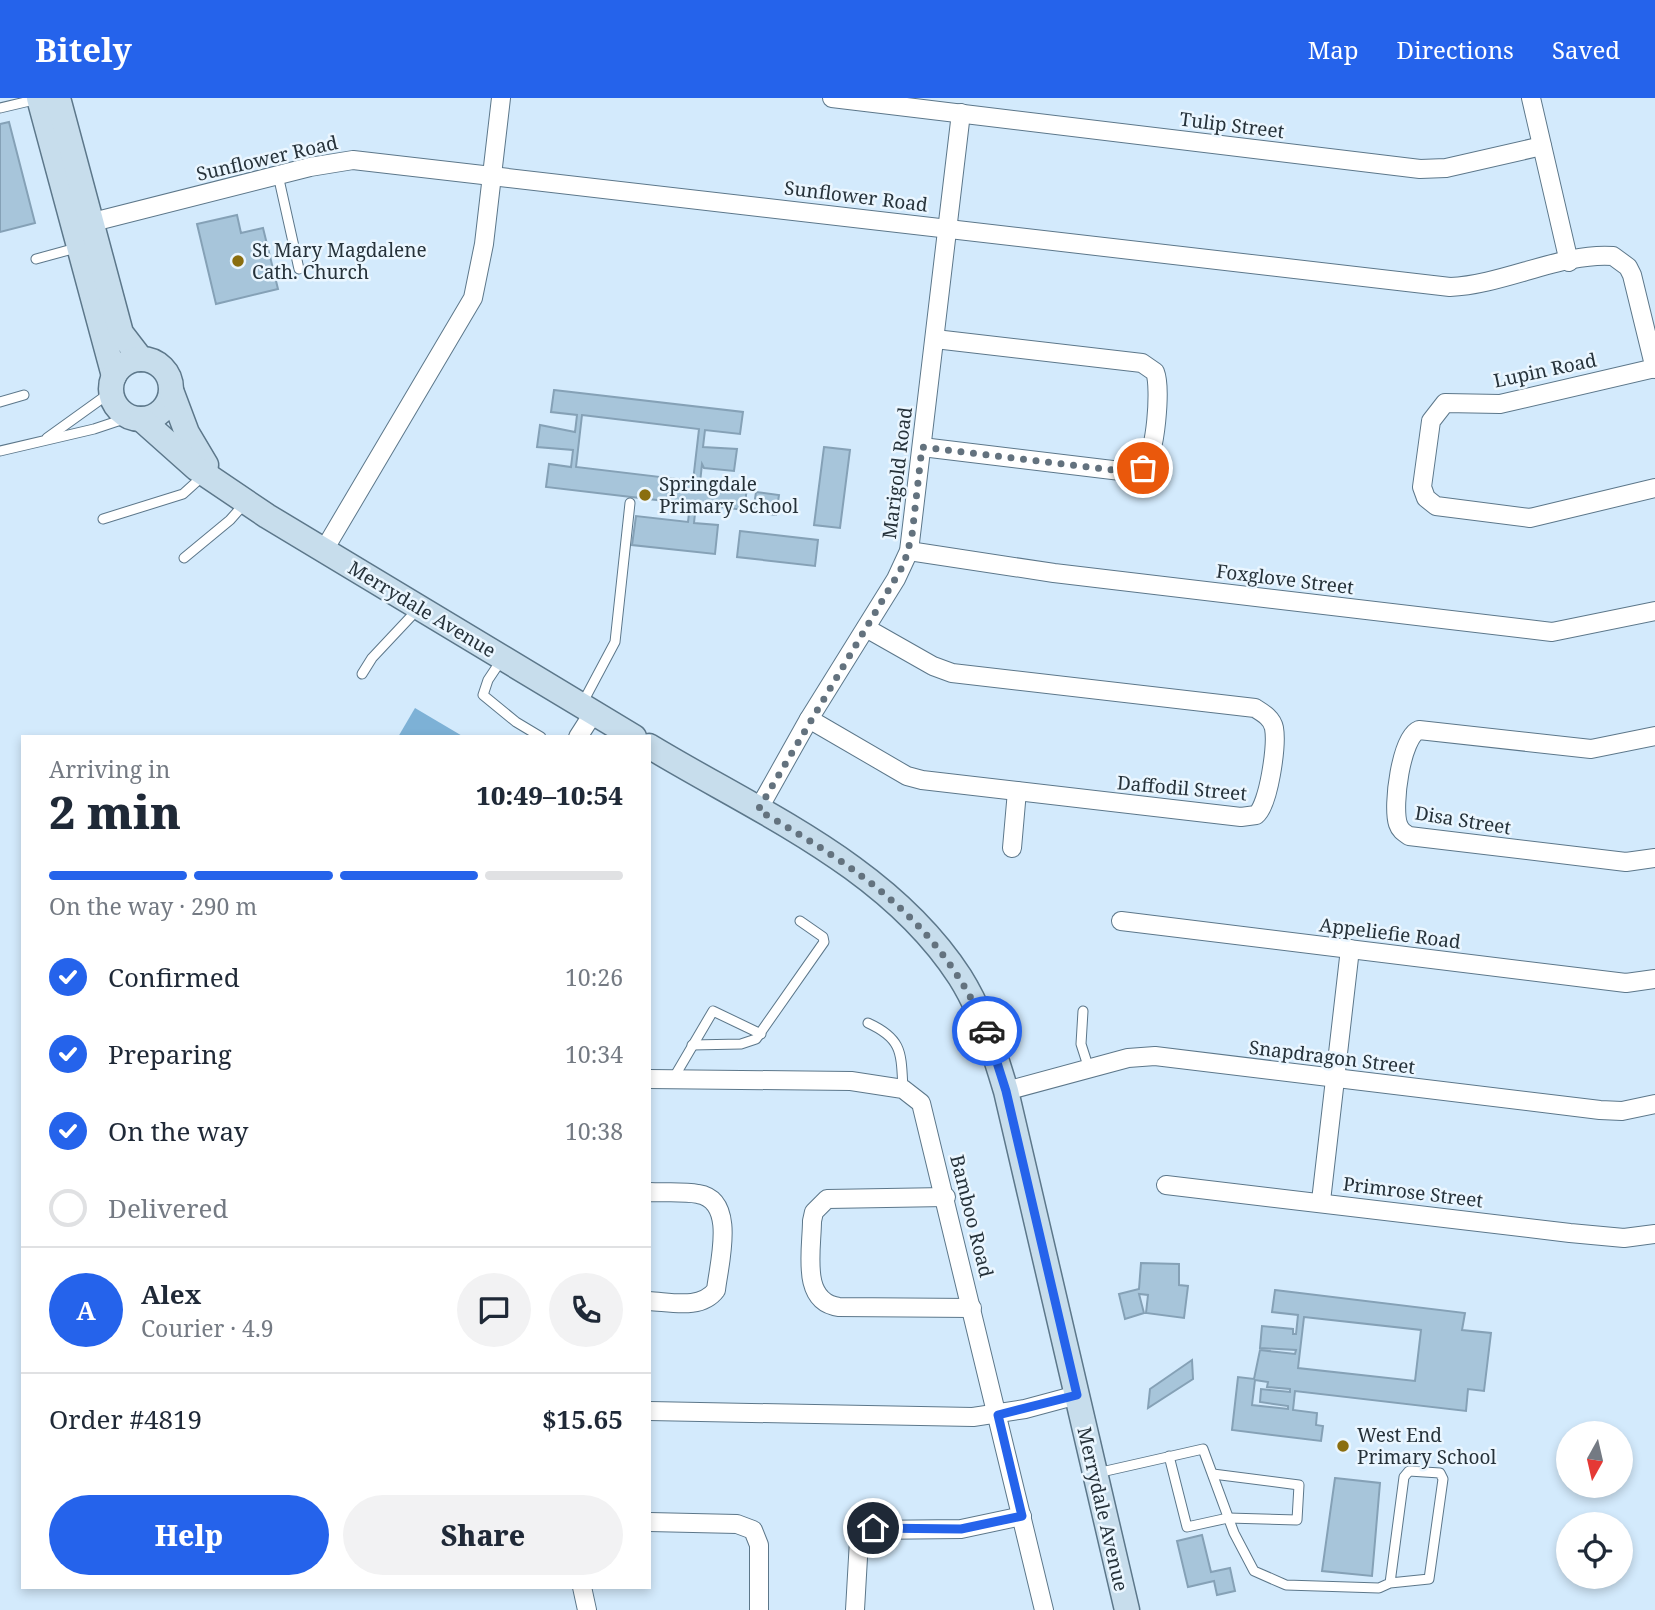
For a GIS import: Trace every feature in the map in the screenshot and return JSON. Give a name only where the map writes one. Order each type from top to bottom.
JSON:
[{"type":"street","points":[[40,98],[117,407],[136,418],[164,410],[172,393],[164,369],[141,359],[121,333],[89,223],[58,98]]},
{"type":"street","points":[[324,550],[473,298],[481,264],[501,98]]},
{"type":"street","name":"Tulip Street","points":[[832,98],[1420,169],[1446,167],[1542,146]]},
{"type":"street","points":[[1531,98],[1569,261]]},
{"type":"street","name":"Marigold Road","points":[[758,810],[909,551],[961,113]]},
{"type":"street","name":"Sunflower Road","points":[[89,223],[278,175],[353,160],[1450,287],[1482,283],[1604,255],[1620,260],[1632,275],[1655,369]]},
{"type":"street","points":[[922,447],[1129,472],[1138,470],[1150,457],[1159,388],[1155,372],[1142,363],[934,339]]},
{"type":"street","points":[[113,384],[125,363],[141,359]]},
{"type":"street","name":"Lupin Road","points":[[1655,369],[1500,404],[1449,401],[1441,406],[1431,421],[1422,487],[1426,498],[1436,506],[1530,518],[1655,488]]},
{"type":"street","name":"Merrydale Avenue","points":[[172,393],[193,446],[209,475]]},
{"type":"street","name":"Merrydale Avenue","points":[[136,418],[246,502],[631,735]]},
{"type":"street","name":"Foxglove Street","points":[[909,551],[1055,573],[1552,632],[1655,611]]},
{"type":"street","name":"Daffodil Street","points":[[809,719],[907,776],[1250,817],[1262,810],[1265,804],[1275,730],[1269,718],[1255,708],[942,670],[866,628]]},
{"type":"street","points":[[579,735],[588,709]]},
{"type":"street","name":"Disa Street","points":[[1655,736],[1591,749],[1419,730],[1409,738],[1403,752],[1396,814],[1400,829],[1409,836],[1615,861],[1655,858]]},
{"type":"street","name":"Merrydale Avenue","points":[[651,747],[846,863],[893,898],[930,936],[961,978],[979,1013],[1006,1091],[1127,1610]]},
{"type":"street","points":[[1012,848],[1017,791]]},
{"type":"street","name":"Appeliefie Road","points":[[1121,922],[1626,983],[1655,979]]},
{"type":"street","points":[[1321,1201],[1350,949]]},
{"type":"street","name":"Snapdragon Street","points":[[1006,1091],[1128,1058],[1155,1056],[1600,1110],[1622,1111],[1655,1104]]},
{"type":"street","points":[[651,1079],[850,1081],[903,1089]]},
{"type":"street","name":"Bamboo Road","points":[[903,1089],[921,1103],[946,1197],[1044,1610]]},
{"type":"street","name":"Primrose Street","points":[[1166,1185],[1321,1201],[1570,1233],[1625,1238],[1655,1234]]},
{"type":"street","points":[[651,1192],[698,1194],[708,1197],[720,1211],[723,1222],[716,1290],[710,1298],[693,1303],[651,1301]]},
{"type":"street","points":[[946,1197],[827,1199],[814,1212],[812,1221],[813,1289],[824,1303],[839,1307],[972,1308]]},
{"type":"street","points":[[651,1410],[950,1417],[998,1415],[1077,1395]]},
{"type":"street","points":[[855,1610],[859,1540],[867,1530],[961,1529],[1022,1516]]},
{"type":"street","points":[[651,1522],[737,1524],[753,1530],[759,1545],[759,1610]]},
{"type":"street","points":[[582,1589],[587,1610]]},
{"type":"lane","points":[[0,108],[40,98]]},
{"type":"lane","points":[[278,175],[299,268]]},
{"type":"lane","points":[[36,259],[78,248]]},
{"type":"lane","points":[[46,439],[113,384]]},
{"type":"lane","points":[[0,402],[24,395]]},
{"type":"lane","points":[[0,451],[136,418]]},
{"type":"lane","points":[[103,519],[183,494],[209,475]]},
{"type":"lane","points":[[184,558],[230,520],[246,502]]},
{"type":"lane","points":[[588,709],[615,642],[630,503]]},
{"type":"lane","points":[[362,674],[372,658],[419,608]]},
{"type":"lane","points":[[503,658],[488,680],[483,695],[516,722],[538,735]]},
{"type":"lane","points":[[692,1045],[741,1044],[761,1034],[824,943],[823,937],[800,920]]},
{"type":"lane","points":[[673,1079],[713,1011],[761,1034]]},
{"type":"lane","points":[[1083,1011],[1081,1044],[1089,1069]]},
{"type":"lane","points":[[868,1023],[893,1037],[902,1058],[903,1089]]},
{"type":"lane","points":[[1095,1474],[1203,1449],[1228,1518],[1254,1571],[1276,1583],[1379,1588],[1390,1583],[1429,1579],[1443,1479],[1440,1473],[1416,1470],[1409,1471],[1404,1477],[1390,1583]]},
{"type":"lane","points":[[1169,1456],[1185,1526],[1228,1518],[1295,1522],[1299,1516],[1301,1487],[1291,1482],[1213,1474]]},
{"type":"water","points":[[415,708],[461,735],[399,735]]},
{"type":"building","points":[[9,122],[35,223],[0,232],[0,124]]},
{"type":"building","name":"St Mary Magdalene Cath. Church","points":[[237,215],[241,233],[263,228],[278,289],[216,304],[197,224]]},
{"type":"building","points":[[554,390],[743,412],[740,434],[705,430],[703,447],[737,449],[734,471],[704,468],[702,464],[700,483],[747,488],[744,510],[696,504],[694,523],[718,525],[715,554],[632,545],[636,516],[688,522],[690,504],[546,487],[549,464],[571,467],[573,450],[537,447],[540,425],[575,432],[577,415],[551,412]],"holes":[[[582,415],[699,429],[693,481],[576,467]]]},
{"type":"building","points":[[824,447],[850,450],[840,528],[814,525]]},
{"type":"building","points":[[756,492],[779,495],[776,515],[753,512]]},
{"type":"building","points":[[740,531],[818,540],[815,566],[737,557]]},
{"type":"building","points":[[1141,1263],[1179,1264],[1179,1285],[1188,1286],[1184,1318],[1146,1313],[1148,1295],[1139,1294],[1144,1313],[1125,1319],[1119,1294],[1139,1289]]},
{"type":"building","points":[[1275,1290],[1465,1313],[1462,1330],[1491,1333],[1484,1391],[1468,1389],[1466,1411],[1295,1391],[1293,1410],[1317,1413],[1316,1425],[1323,1426],[1321,1441],[1232,1430],[1238,1377],[1254,1379],[1260,1350],[1295,1354],[1296,1350],[1260,1348],[1262,1326],[1293,1329],[1293,1334],[1296,1334],[1298,1315],[1272,1312]],"holes":[[[1304,1317],[1421,1330],[1415,1381],[1298,1368]],[[1255,1380],[1268,1382],[1267,1387],[1290,1389],[1290,1392],[1261,1389],[1260,1402],[1288,1406],[1288,1409],[1252,1405]]]},
{"type":"building","points":[[1192,1360],[1193,1379],[1148,1408],[1150,1389]]},
{"type":"building","points":[[1335,1478],[1380,1483],[1372,1576],[1322,1571]]},
{"type":"building","points":[[1202,1535],[1211,1572],[1230,1568],[1235,1591],[1217,1595],[1214,1581],[1188,1587],[1177,1541]]},
{"type":"way so far","points":[[987,1031],[961,978],[930,936],[893,898],[823,848],[758,810],[809,719],[904,564],[912,535],[922,447],[1129,472],[1143,468]]},
{"type":"place","name":"St Mary Magdalene Cath. Church","points":[[238,261]]},
{"type":"place","name":"Springdale Primary School","points":[[645,495]]},
{"type":"place","name":"West End Primary School","points":[[1343,1446]]},
{"type":"route","points":[[873,1528],[961,1529],[1022,1516],[998,1415],[1077,1395],[1006,1091],[987,1031]]}]
